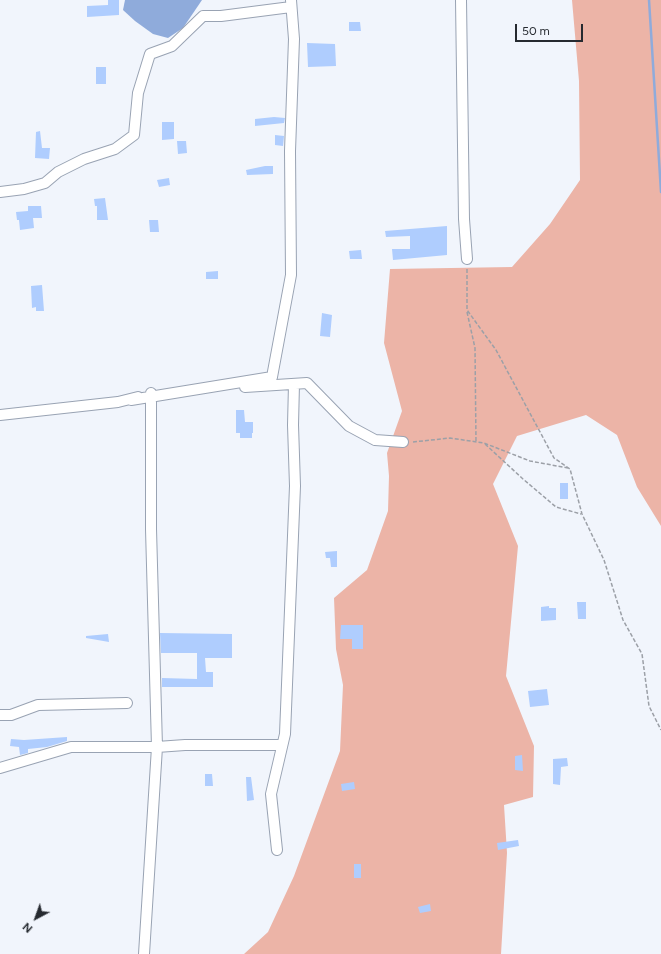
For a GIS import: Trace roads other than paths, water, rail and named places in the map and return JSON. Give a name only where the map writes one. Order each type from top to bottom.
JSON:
[{"type":"street","points":[[460,0],[464,218],[468,259]]},
{"type":"street","points":[[0,192],[24,189],[45,183],[58,172],[84,159],[115,149],[134,135],[138,93],[150,54],[172,46],[203,16],[221,16],[291,3],[294,39],[290,151],[291,275],[272,376],[131,400]]},
{"type":"street","points":[[0,415],[118,402],[158,391],[308,383],[349,426],[375,440],[403,442]]},
{"type":"street","points":[[278,850],[271,794],[285,734],[295,486],[293,425],[294,384]]},
{"type":"street","points":[[144,954],[157,747],[151,529],[151,393]]},
{"type":"street","points":[[0,715],[11,715],[38,705],[127,703]]},
{"type":"street","points":[[0,768],[71,747],[282,745]]},
{"type":"water","points":[[125,0],[202,0],[183,28],[168,38],[153,34],[135,21],[123,10]]},
{"type":"waterway","points":[[649,0],[661,192]]}]
